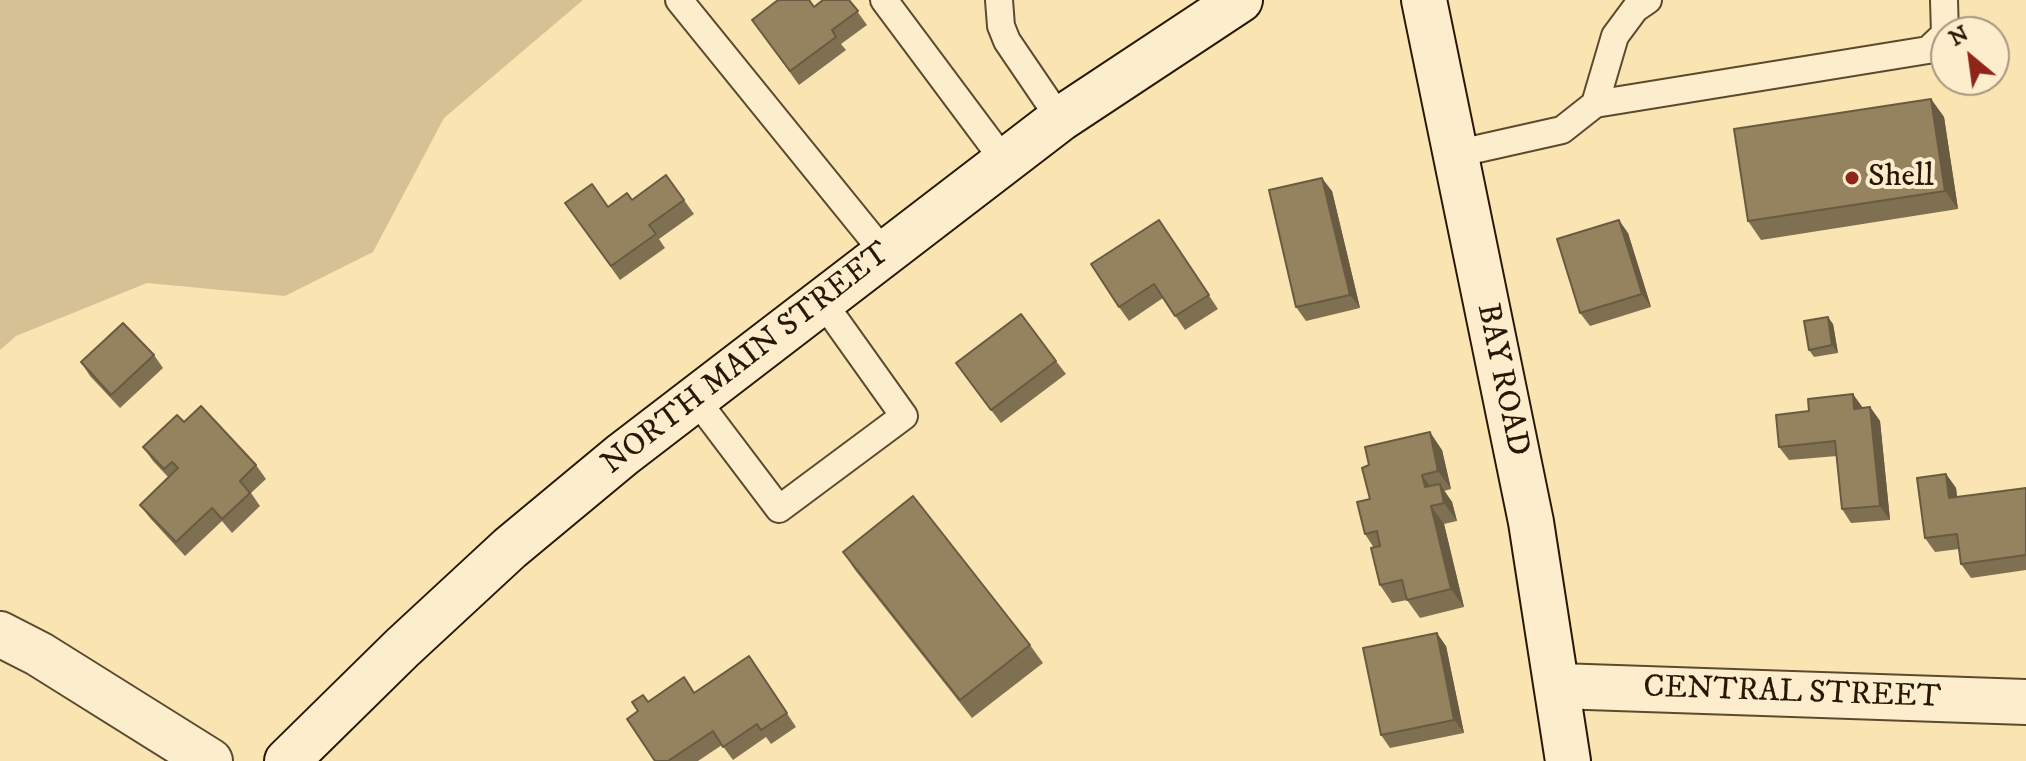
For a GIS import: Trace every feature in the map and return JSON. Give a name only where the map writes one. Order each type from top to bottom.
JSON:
[{"type":"main road","name":"NORTH MAIN STREET","points":[[287,761],[510,548],[695,398],[1060,119],[1240,0]]},
{"type":"main road","name":"BAY ROAD","points":[[1424,0],[1531,522],[1568,761]]},
{"type":"main road","points":[[0,634],[39,654],[210,761]]},
{"type":"main road","name":"CENTRAL STREET","points":[[1558,686],[2026,702]]},
{"type":"lane","points":[[679,0],[885,254]]},
{"type":"lane","points":[[884,0],[1005,162]]},
{"type":"lane","points":[[999,0],[1001,26],[1007,41],[1060,119]]},
{"type":"lane","points":[[1595,104],[1615,36],[1622,23],[1648,0]]},
{"type":"lane","points":[[1455,154],[1562,130],[1595,104],[1928,50],[1945,34],[1944,0]]},
{"type":"lane","points":[[695,398],[779,509],[904,416],[822,301]]},
{"type":"shaded area","points":[[0,0],[583,0],[444,118],[373,252],[285,296],[147,283],[16,336],[0,350]]},
{"type":"building","points":[[778,0],[809,0],[814,7],[823,0],[849,0],[858,11],[832,30],[836,37],[790,71],[752,20]]},
{"type":"building","name":"Shell","points":[[1931,99],[1945,191],[1748,221],[1734,129]]},
{"type":"building","points":[[666,175],[684,200],[649,225],[656,234],[611,266],[565,203],[592,184],[608,207],[627,193],[632,200]]},
{"type":"building","points":[[1322,178],[1350,295],[1296,307],[1269,190]]},
{"type":"building","points":[[1159,220],[1209,295],[1175,316],[1154,284],[1119,307],[1091,264]]},
{"type":"building","points":[[1619,220],[1642,294],[1580,313],[1557,239]]},
{"type":"building","points":[[1021,314],[1056,361],[991,410],[956,363]]},
{"type":"building","points":[[1828,317],[1832,345],[1809,350],[1804,321]]},
{"type":"building","points":[[123,323],[154,355],[111,395],[81,362]]},
{"type":"building","points":[[1853,394],[1854,409],[1870,407],[1880,506],[1842,509],[1835,441],[1779,447],[1776,415],[1809,411],[1808,399]]},
{"type":"building","points":[[201,406],[256,465],[240,481],[250,493],[222,519],[212,508],[176,542],[140,505],[178,468],[172,462],[164,469],[143,447],[177,415],[184,422]]},
{"type":"building","points":[[1430,432],[1438,471],[1422,475],[1425,487],[1440,484],[1444,503],[1431,506],[1451,589],[1407,600],[1402,580],[1380,585],[1371,548],[1380,546],[1377,531],[1365,534],[1357,502],[1370,499],[1362,468],[1369,465],[1365,447]]},
{"type":"building","points":[[1946,474],[1949,498],[2026,488],[2026,555],[1961,564],[1957,534],[1925,538],[1917,478]]},
{"type":"building","points":[[913,496],[1030,645],[960,700],[843,552]]},
{"type":"building","points":[[1437,633],[1454,720],[1381,735],[1363,648]]},
{"type":"building","points":[[749,656],[787,713],[761,730],[757,724],[723,747],[713,731],[668,761],[655,761],[627,719],[638,711],[632,702],[643,695],[648,702],[684,677],[694,693]]},
{"type":"place","name":"Shell","points":[[1852,178]]}]
